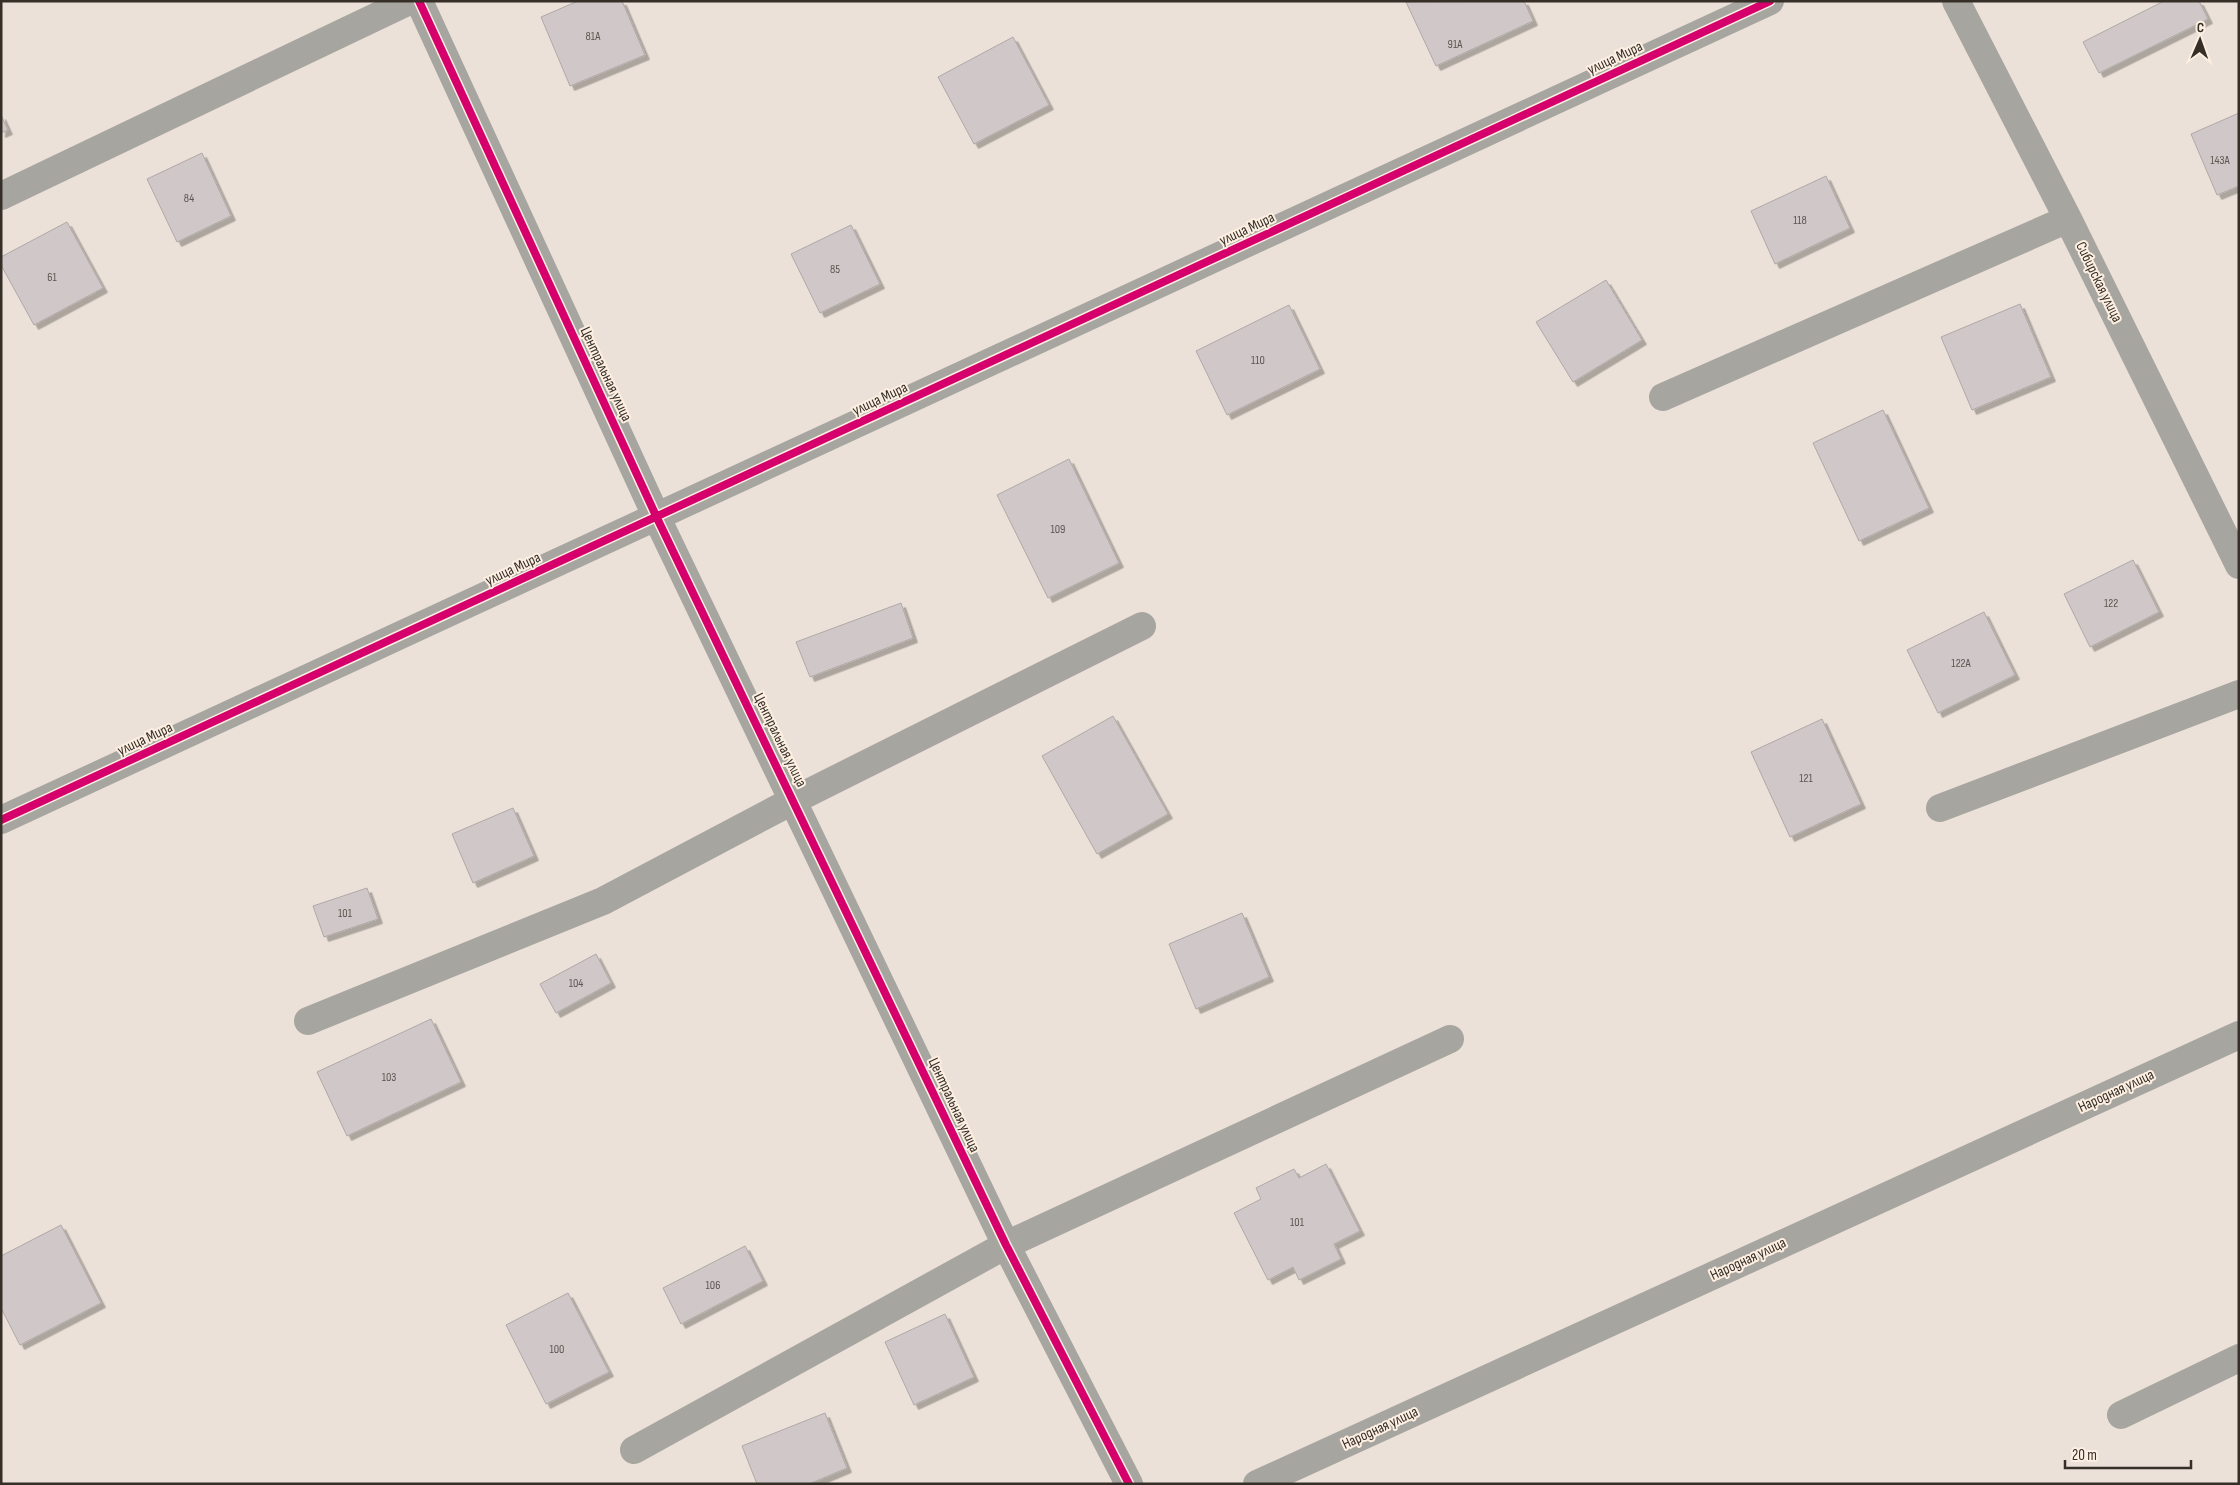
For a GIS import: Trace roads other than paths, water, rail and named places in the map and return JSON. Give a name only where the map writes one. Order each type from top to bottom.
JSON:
[{"type":"street","points":[[1,196],[410,1]]},
{"type":"street","name":"Центральная улица","points":[[419,1],[657,518],[1006,1245],[1129,1484]]},
{"type":"street","name":"улица Мира","points":[[1,820],[657,518],[1770,1]]},
{"type":"street","name":"Сибирская улица","points":[[1956,1],[2068,219],[2239,565]]},
{"type":"street","points":[[1663,397],[2068,219]]},
{"type":"street","points":[[308,1021],[603,901],[794,800],[1142,626]]},
{"type":"street","points":[[1940,808],[2239,694]]},
{"type":"street","name":"Народная улица","points":[[1257,1484],[2239,1035]]},
{"type":"street","points":[[634,1450],[1006,1245],[1450,1039]]},
{"type":"street","points":[[2121,1415],[2239,1358]]}]
